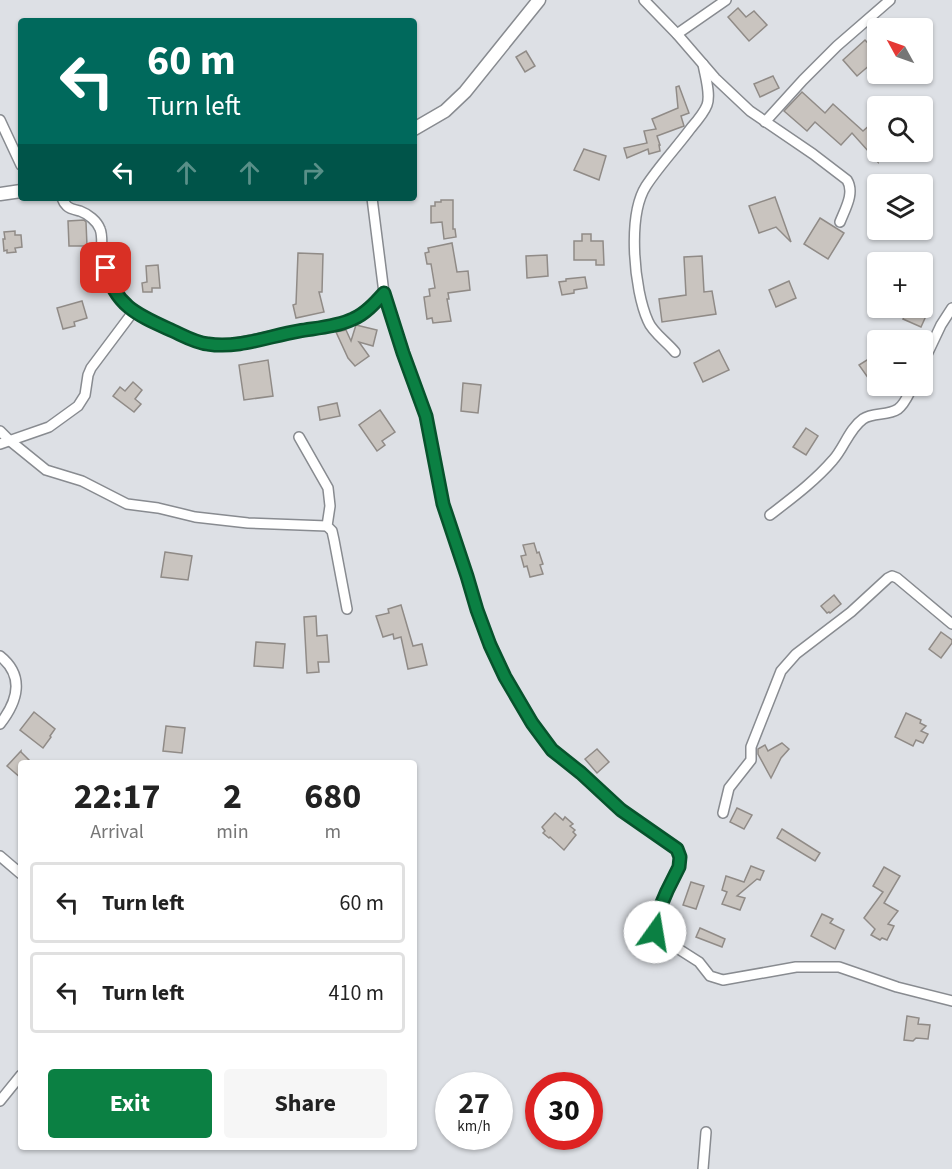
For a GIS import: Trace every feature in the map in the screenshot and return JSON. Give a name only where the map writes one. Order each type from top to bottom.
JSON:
[{"type":"street","points":[[417,127],[445,111],[465,92],[539,0]]},
{"type":"street","points":[[644,0],[750,111],[847,180],[851,192],[840,222]]},
{"type":"street","points":[[677,34],[726,0]]},
{"type":"street","points":[[765,122],[802,80],[890,0]]},
{"type":"street","points":[[675,352],[653,330],[648,321],[640,296],[634,227],[645,188],[708,104],[703,64]]},
{"type":"street","points":[[0,120],[18,159]]},
{"type":"street","points":[[0,194],[18,191]]},
{"type":"street","points":[[64,201],[68,207],[83,212],[94,220],[100,230],[102,255],[109,282],[115,293],[133,312],[170,330],[207,344],[232,344],[342,324],[360,315],[384,293]]},
{"type":"street","points":[[372,201],[384,293],[426,416],[443,504],[477,610],[505,677],[532,723],[552,750],[621,810],[677,849],[680,857],[679,867],[653,924],[655,932],[699,962],[710,976],[723,980],[796,967],[839,967],[897,987],[952,1001]]},
{"type":"street","points":[[933,342],[952,308]]},
{"type":"street","points":[[4,442],[49,427],[78,406],[86,395],[91,368],[133,312]]},
{"type":"street","points":[[770,514],[794,496],[835,458],[862,420],[879,413],[897,410],[908,396]]},
{"type":"street","points":[[0,430],[4,442],[46,470],[82,482],[127,504],[158,508],[195,517],[248,523],[327,526],[332,531],[347,609]]},
{"type":"street","points":[[299,437],[328,488],[330,506],[327,526]]},
{"type":"street","points":[[723,813],[729,788],[751,760],[751,747],[781,671],[796,654],[851,612],[888,578],[892,576],[897,578],[952,624]]},
{"type":"street","points":[[0,656],[16,675],[16,688],[13,704],[0,724]]},
{"type":"street","points":[[0,856],[18,871]]},
{"type":"street","points":[[0,1101],[18,1079]]},
{"type":"street","points":[[703,1169],[706,1132]]},
{"type":"building","points":[[738,8],[746,17],[754,11],[767,25],[749,41],[728,17]]},
{"type":"building","points":[[865,40],[867,42],[867,67],[857,76],[843,60]]},
{"type":"building","points":[[526,51],[535,66],[525,72],[516,57]]},
{"type":"building","points":[[773,76],[779,88],[760,97],[754,84]]},
{"type":"building","points":[[679,86],[689,113],[681,116],[684,126],[657,136],[660,151],[649,154],[648,149],[627,158],[624,148],[647,143],[644,131],[656,129],[652,119],[678,108],[676,87]]},
{"type":"building","points":[[802,92],[825,113],[833,104],[863,131],[867,127],[867,150],[852,133],[841,145],[815,122],[807,131],[784,111]]},
{"type":"building","points":[[584,149],[606,156],[599,180],[574,170]]},
{"type":"building","points":[[775,197],[791,242],[776,227],[759,233],[749,206]]},
{"type":"building","points":[[441,200],[453,200],[453,229],[455,229],[456,237],[444,239],[442,222],[431,223],[431,206],[435,206],[435,202],[441,202]]},
{"type":"building","points":[[820,218],[844,233],[828,259],[804,244]]},
{"type":"building","points":[[84,220],[87,246],[69,246],[68,221]]},
{"type":"building","points":[[15,231],[15,235],[21,235],[22,247],[15,248],[16,252],[7,253],[7,250],[4,251],[4,232]]},
{"type":"building","points":[[582,234],[591,234],[591,241],[603,241],[604,265],[596,265],[596,260],[574,260],[574,241],[582,241]]},
{"type":"building","points":[[452,243],[457,272],[468,271],[470,290],[448,293],[451,321],[433,323],[432,318],[427,319],[424,297],[430,296],[429,289],[435,288],[431,264],[427,264],[425,253],[429,252],[428,248]]},
{"type":"building","points":[[298,253],[323,254],[322,292],[319,292],[324,312],[296,318],[293,305],[296,304]]},
{"type":"building","points":[[547,255],[548,276],[527,278],[526,256]]},
{"type":"building","points":[[702,256],[704,292],[712,291],[716,314],[662,322],[659,299],[686,295],[684,257]]},
{"type":"building","points":[[158,265],[160,288],[152,288],[152,292],[143,292],[142,283],[147,282],[146,266]]},
{"type":"building","points":[[585,277],[587,288],[562,295],[559,282]]},
{"type":"building","points":[[789,281],[796,298],[776,307],[769,290]]},
{"type":"building","points":[[82,301],[87,318],[74,322],[75,326],[63,329],[57,308]]},
{"type":"building","points":[[903,318],[925,318],[921,327]]},
{"type":"building","points":[[356,325],[377,330],[373,346],[359,342],[369,356],[355,366],[348,358],[336,332],[346,330],[351,341]]},
{"type":"building","points":[[719,350],[729,370],[703,382],[694,363]]},
{"type":"building","points":[[268,360],[273,396],[244,400],[239,365]]},
{"type":"building","points":[[867,360],[867,376],[859,365]]},
{"type":"building","points":[[133,382],[142,390],[135,399],[141,404],[134,412],[113,396],[120,387],[125,391]]},
{"type":"building","points":[[463,383],[481,385],[478,413],[461,411]]},
{"type":"building","points":[[337,403],[340,416],[320,420],[318,407]]},
{"type":"building","points":[[380,410],[395,432],[382,441],[385,445],[377,451],[359,425]]},
{"type":"building","points":[[806,428],[818,436],[806,455],[793,447]]},
{"type":"building","points":[[534,543],[543,564],[540,565],[543,574],[530,577],[521,556],[526,555],[523,545]]},
{"type":"building","points":[[165,552],[192,556],[188,580],[161,577]]},
{"type":"building","points":[[834,595],[841,604],[827,613],[821,606]]},
{"type":"building","points":[[401,605],[413,646],[422,644],[427,665],[408,669],[401,637],[394,639],[393,634],[383,637],[376,616],[389,613],[388,609]]},
{"type":"building","points":[[316,616],[317,636],[327,635],[329,662],[318,662],[319,672],[307,673],[304,617]]},
{"type":"building","points":[[941,632],[952,640],[952,643],[941,658],[929,649]]},
{"type":"building","points":[[256,642],[285,644],[283,668],[254,666]]},
{"type":"building","points":[[34,712],[55,729],[43,748],[20,730]]},
{"type":"building","points":[[906,713],[921,720],[920,723],[926,726],[921,731],[928,734],[923,743],[916,740],[913,746],[895,737]]},
{"type":"building","points":[[166,726],[185,728],[182,753],[163,751]]},
{"type":"building","points":[[782,743],[789,749],[781,758],[771,778],[758,754],[758,749],[765,745],[768,751]]},
{"type":"building","points":[[597,749],[609,762],[597,773],[585,759]]},
{"type":"building","points":[[21,751],[29,760],[18,760],[18,775],[7,766]]},
{"type":"building","points":[[737,808],[752,815],[744,829],[730,822]]},
{"type":"building","points":[[555,813],[563,820],[565,817],[573,824],[570,826],[575,830],[573,832],[576,835],[564,850],[543,833],[545,831],[542,827]]},
{"type":"building","points":[[782,829],[820,853],[815,861],[777,838]]},
{"type":"building","points":[[751,866],[764,871],[760,880],[757,879],[737,896],[745,898],[740,910],[722,904],[727,892],[722,890],[726,876],[744,882]]},
{"type":"building","points":[[884,867],[900,876],[884,903],[898,911],[888,924],[894,926],[887,940],[882,938],[880,940],[871,935],[875,929],[864,918],[883,892],[873,886]]},
{"type":"building","points":[[691,882],[704,886],[696,909],[683,905]]},
{"type":"building","points":[[822,914],[833,919],[830,923],[844,930],[835,949],[811,936]]},
{"type":"building","points":[[700,928],[725,939],[722,947],[696,937]]},
{"type":"building","points":[[907,1016],[919,1018],[918,1024],[930,1025],[928,1039],[904,1040]]},
{"type":"route","points":[[106,268],[109,282],[115,293],[133,312],[170,330],[207,344],[232,344],[342,324],[360,315],[384,293],[426,416],[443,504],[477,610],[505,677],[532,723],[552,750],[621,810],[677,849],[680,857],[679,867],[653,924],[655,932]]}]
